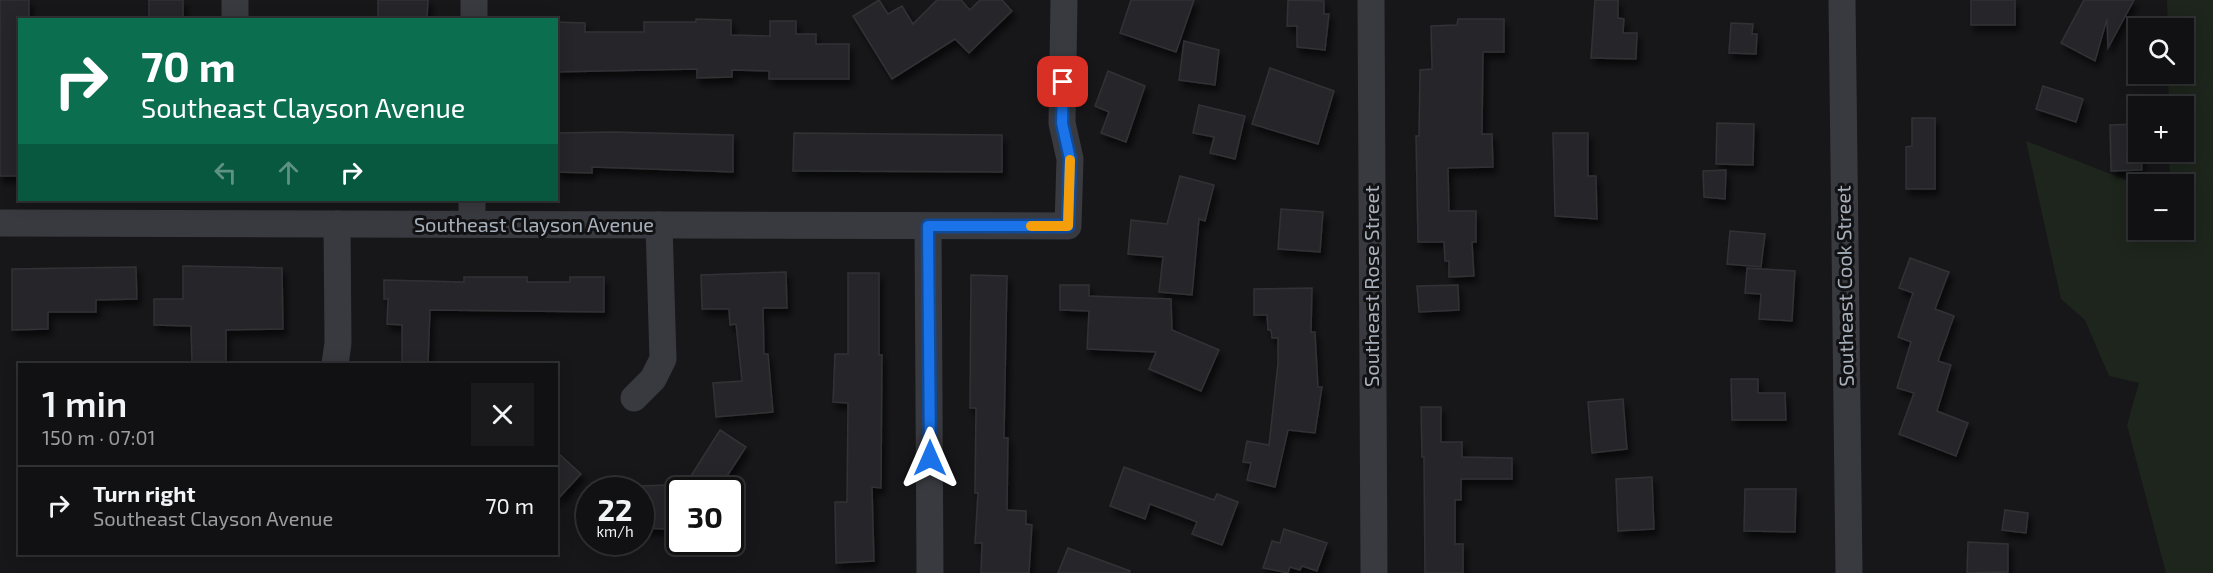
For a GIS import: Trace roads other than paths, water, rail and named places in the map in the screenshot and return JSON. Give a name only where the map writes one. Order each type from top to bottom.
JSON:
[{"type":"street","points":[[235,0],[235,18]]},
{"type":"street","points":[[474,0],[474,18]]},
{"type":"street","name":"Southeast Clayson Avenue","points":[[0,223],[234,211],[337,224],[472,212],[659,225],[1068,226],[1070,159],[1062,123],[1064,0]]},
{"type":"street","name":"Southeast Rose Street","points":[[1371,0],[1374,573]]},
{"type":"street","name":"Southeast Cook Street","points":[[1842,0],[1849,573]]},
{"type":"street","points":[[334,363],[338,344],[337,224]]},
{"type":"street","points":[[634,398],[653,379],[663,359],[659,225]]},
{"type":"street","points":[[928,226],[930,573]]}]
